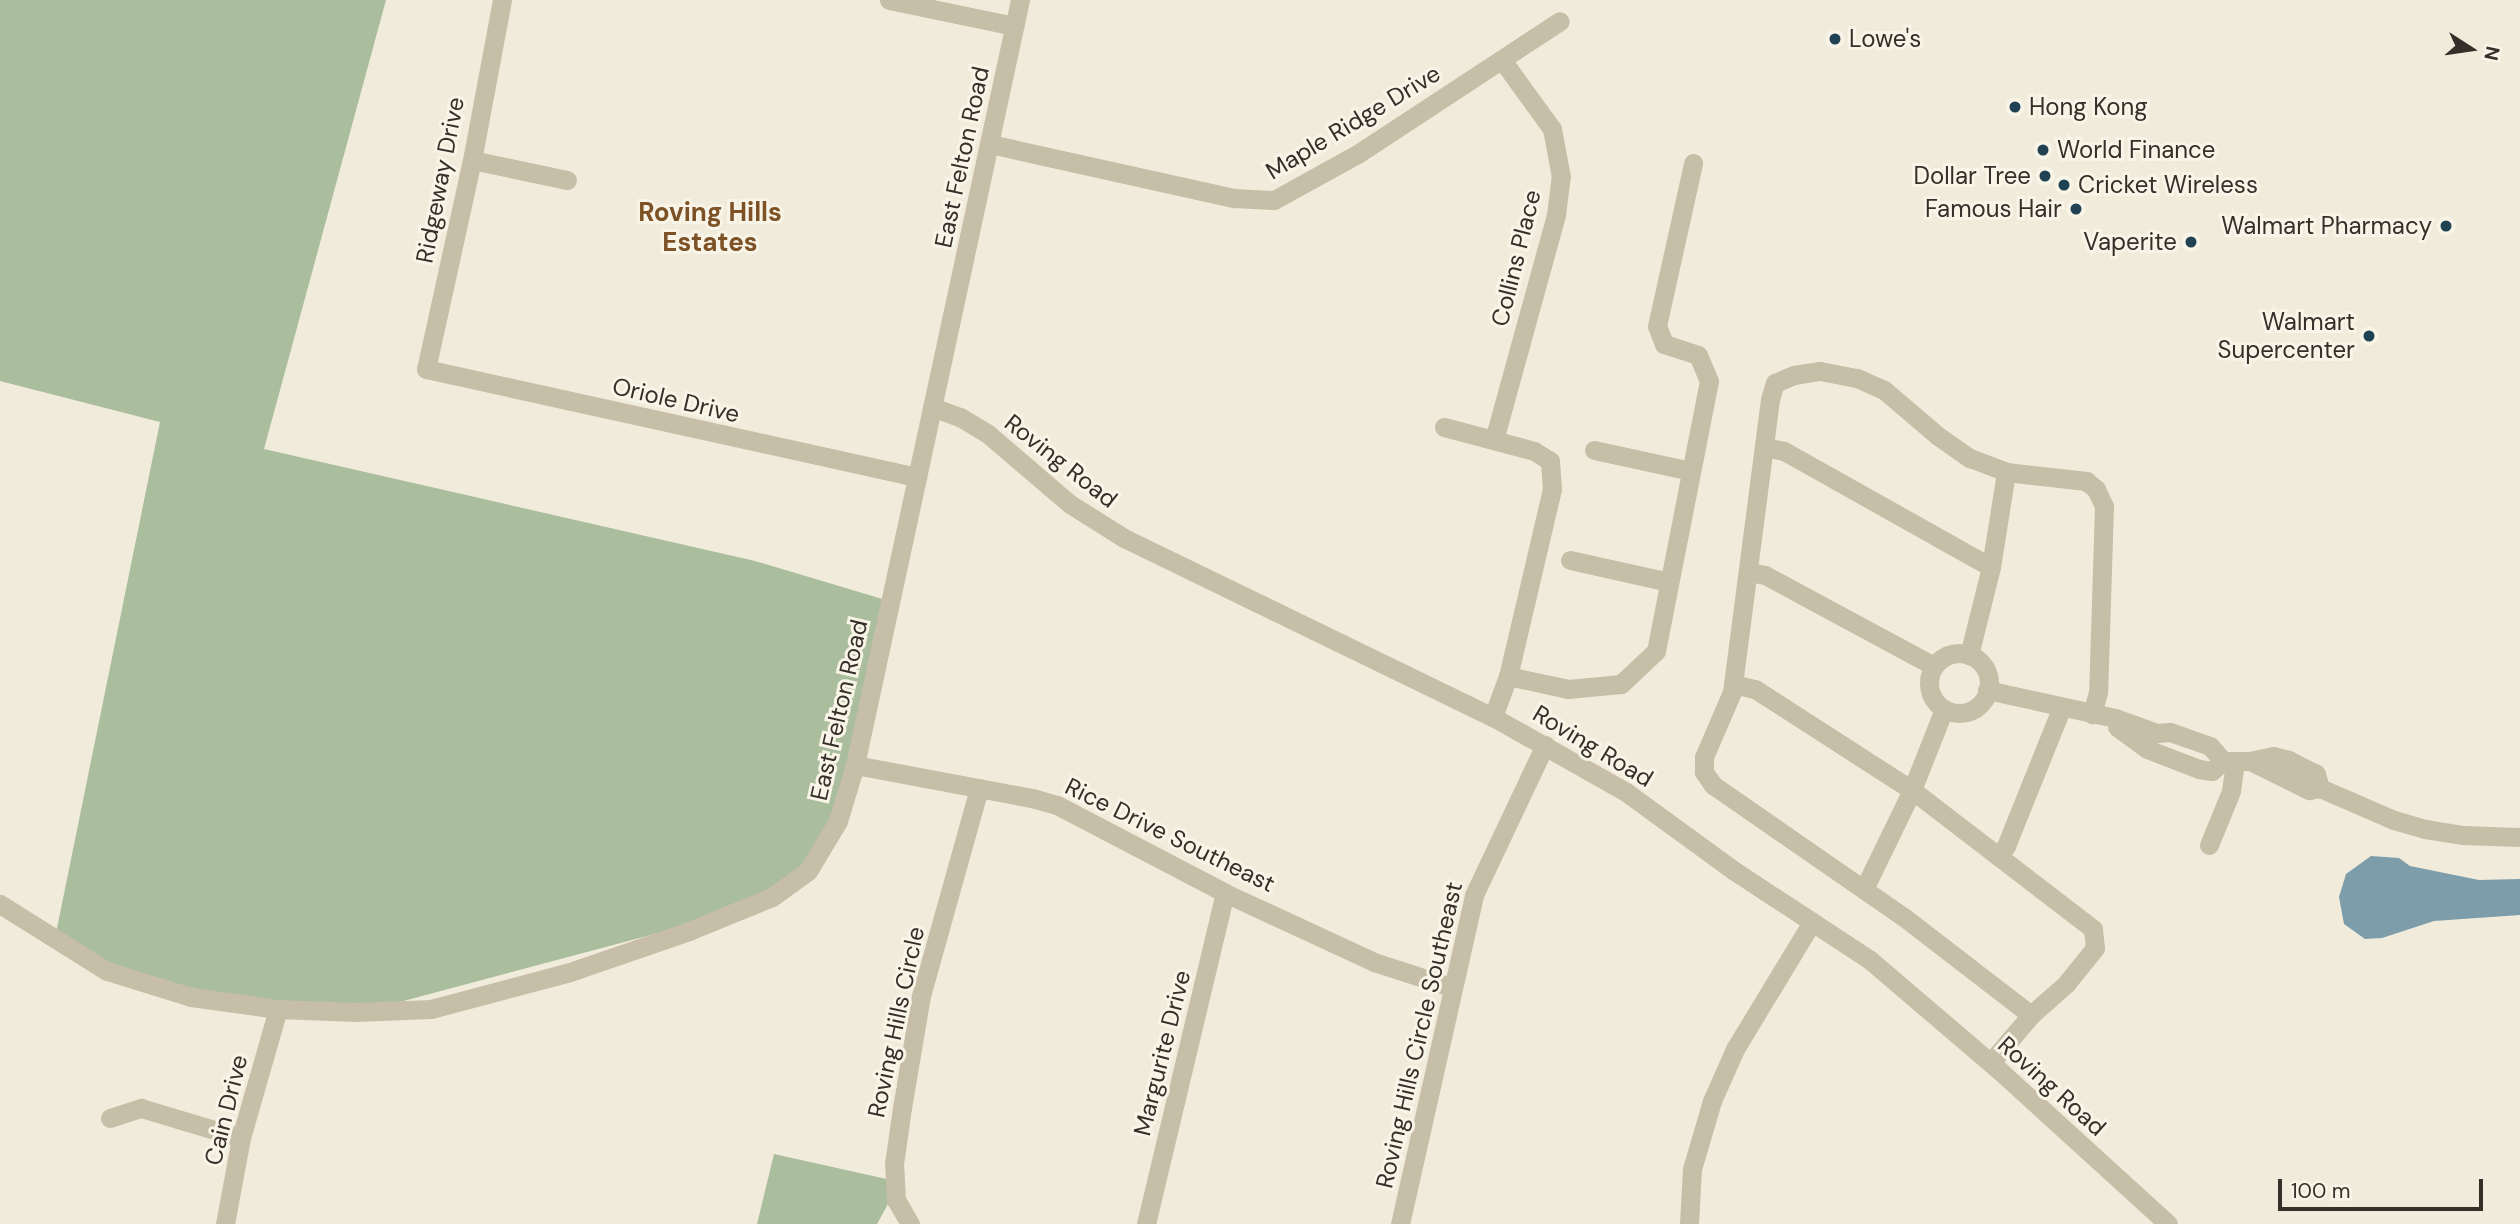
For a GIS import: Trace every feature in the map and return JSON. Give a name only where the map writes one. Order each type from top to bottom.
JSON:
[{"type":"street","name":"Ridgeway Drive","points":[[426,369],[472,160],[502,0]]},
{"type":"street","points":[[889,0],[1014,26]]},
{"type":"street","name":"East Felton Road","points":[[0,904],[107,971],[191,997],[278,1009],[356,1012],[430,1009],[570,972],[689,931],[772,897],[808,871],[838,821],[855,765],[1020,0]]},
{"type":"street","name":"Maple Ridge Drive","points":[[990,144],[1234,198],[1274,200],[1359,153],[1560,21]]},
{"type":"street","name":"Collins Place","points":[[1494,440],[1556,215],[1561,177],[1552,129],[1502,60]]},
{"type":"street","points":[[472,160],[567,180]]},
{"type":"street","points":[[1508,676],[1568,689],[1621,684],[1656,651],[1709,381],[1698,355],[1664,344],[1657,327],[1693,163]]},
{"type":"street","name":"Oriole Drive","points":[[426,369],[917,477]]},
{"type":"street","points":[[2031,1015],[1864,889],[1713,785],[1704,772],[1704,757],[1733,684],[1775,383],[1794,374],[1820,371],[1857,378],[1884,390],[1959,451],[2006,472],[2087,481],[2096,489],[2104,506],[2097,715]]},
{"type":"street","name":"Roving Road","points":[[932,407],[979,428],[1070,504],[1135,544],[1493,716],[1626,792],[1733,870],[1870,960],[1991,1062],[2168,1224]]},
{"type":"street","points":[[1444,427],[1534,451],[1550,461],[1552,489],[1508,676],[1493,716]]},
{"type":"street","points":[[1764,447],[1784,451],[1991,567]]},
{"type":"street","points":[[1594,450],[1691,471]]},
{"type":"street","points":[[1969,655],[1991,567],[2006,472]]},
{"type":"street","points":[[1570,560],[1669,582]]},
{"type":"street","points":[[1748,572],[1765,575],[1934,666]]},
{"type":"street","points":[[1950,655],[1969,655],[1984,667],[1988,676],[1987,690],[1980,704],[1973,709],[1954,712],[1944,709],[1931,695],[1930,676],[1934,666],[1950,655]]},
{"type":"street","points":[[1733,684],[1755,689],[1912,790],[2093,929],[2095,948],[2066,984],[2031,1015],[1991,1062]]},
{"type":"street","points":[[1987,690],[2115,718],[2157,733],[2164,743],[2206,759],[2231,760],[2273,756],[2289,760],[2316,774],[2320,788],[2394,820],[2425,829],[2462,835],[2520,837]]},
{"type":"street","points":[[1998,856],[2006,846],[2062,707]]},
{"type":"street","points":[[1864,889],[1912,790],[1944,709]]},
{"type":"street","points":[[2097,715],[2147,749],[2181,764],[2212,771],[2231,760]]},
{"type":"street","name":"Roving Hills Circle Southeast","points":[[1400,1224],[1451,987],[1474,895],[1545,745]]},
{"type":"street","points":[[2209,845],[2231,790],[2231,760]]},
{"type":"street","name":"Rice Drive Southeast","points":[[855,765],[979,788],[1057,806],[1225,893],[1374,962],[1451,987]]},
{"type":"street","name":"Roving Hills Circle","points":[[910,1224],[896,1200],[894,1164],[902,1108],[922,996],[979,788]]},
{"type":"street","name":"Margurite Drive","points":[[1146,1224],[1225,893]]},
{"type":"street","points":[[1689,1224],[1692,1169],[1712,1101],[1755,1015],[1812,922]]},
{"type":"street","name":"Cain Drive","points":[[225,1224],[241,1138],[278,1009]]},
{"type":"street","points":[[110,1118],[141,1108],[241,1138]]},
{"type":"green space","points":[[0,0],[386,0],[264,449],[755,561],[889,601],[855,765],[817,858],[787,886],[722,916],[381,1007],[278,1009],[115,969],[55,938],[160,422],[0,381]]},
{"type":"green space","points":[[774,1154],[900,1182],[877,1224],[757,1224]]},
{"type":"water","points":[[2371,856],[2399,858],[2410,866],[2479,880],[2520,879],[2520,915],[2434,921],[2382,938],[2365,939],[2344,924],[2339,897],[2346,874]]},
{"type":"place","name":"Lowe's","points":[[1835,39]]},
{"type":"place","name":"Hong Kong","points":[[2015,107]]},
{"type":"place","name":"World Finance","points":[[2043,150]]},
{"type":"place","name":"Dollar Tree","points":[[2045,176]]},
{"type":"place","name":"Cricket Wireless","points":[[2064,185]]},
{"type":"place","name":"Famous Hair","points":[[2076,209]]},
{"type":"place","name":"Walmart Pharmacy","points":[[2446,226]]},
{"type":"place","name":"Vaperite","points":[[2191,242]]},
{"type":"place","name":"Walmart Supercenter","points":[[2369,336]]},
{"type":"district","name":"Roving Hills Estates","points":[[710,228]]}]
